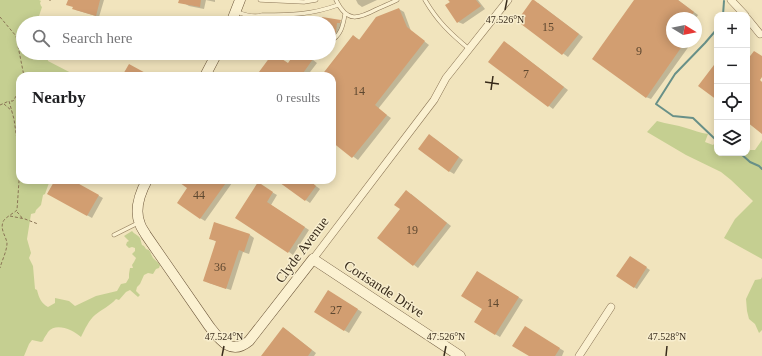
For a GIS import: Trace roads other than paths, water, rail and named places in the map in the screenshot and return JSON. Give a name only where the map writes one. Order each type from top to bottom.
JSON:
[{"type":"street","points":[[234,16],[240,0]]},
{"type":"street","name":"Clyde Avenue","points":[[145,184],[138,199],[138,209],[139,223],[146,235],[219,338],[232,347],[238,348],[244,346],[249,342],[434,100],[446,78],[508,0]]},
{"type":"street","points":[[731,0],[742,12]]},
{"type":"street","points":[[750,22],[760,34]]},
{"type":"street","points":[[206,72],[213,60]]},
{"type":"street","name":"Corisande Drive","points":[[313,258],[460,356]]},
{"type":"street","points":[[579,356],[611,307]]},
{"type":"lane","points":[[260,0],[304,2],[316,0]]},
{"type":"lane","points":[[336,0],[345,14],[362,17],[397,0]]},
{"type":"lane","points":[[425,0],[447,31],[469,48]]},
{"type":"lane","points":[[236,12],[249,16],[305,14],[338,5]]},
{"type":"lane","points":[[336,37],[342,29],[345,14]]},
{"type":"lane","points":[[114,235],[139,223]]},
{"type":"waterway","points":[[723,12],[724,1]]},
{"type":"waterway","points":[[714,32],[675,74],[656,104],[673,116],[693,118],[714,138]]},
{"type":"waterway","points":[[743,156],[762,169]]}]
